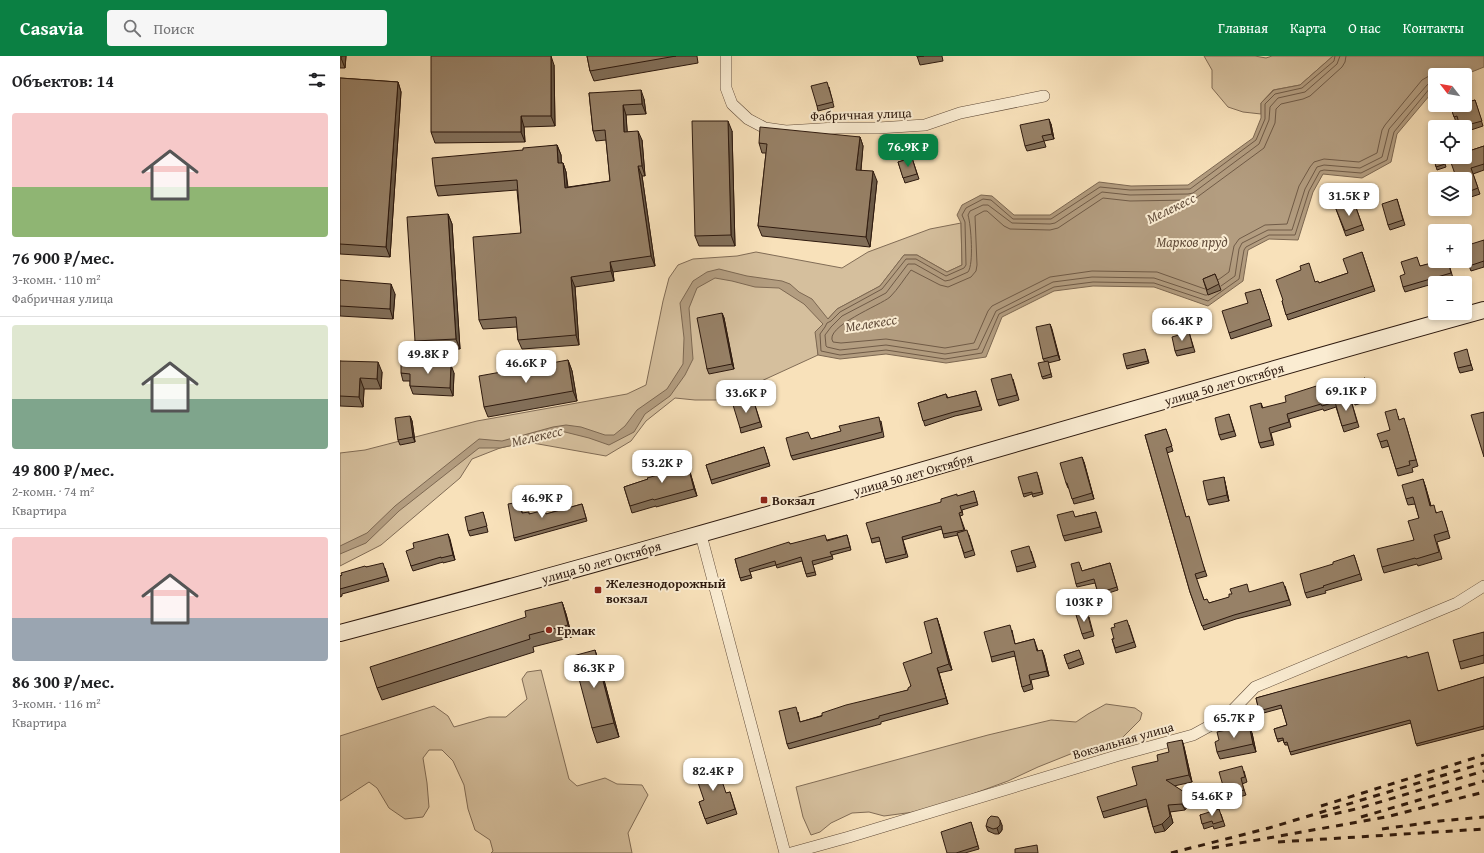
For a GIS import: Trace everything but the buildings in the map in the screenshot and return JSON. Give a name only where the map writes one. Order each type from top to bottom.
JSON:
[{"type":"main road","name":"улица 50 лет Октября","points":[[340,633],[508,589],[1484,310]]},
{"type":"street","name":"Фабричная улица","points":[[726,56],[726,88],[732,104],[748,119],[765,128],[786,131],[925,125],[960,113],[1044,96]]},
{"type":"street","points":[[701,534],[784,843],[785,853]]},
{"type":"street","name":"Вокзальная улица","points":[[791,853],[856,835],[1116,756],[1193,735],[1226,717],[1255,687],[1457,603],[1484,586]]},
{"type":"shaded area","points":[[1204,56],[1255,56],[1266,58],[1272,56],[1333,56],[1300,85],[1273,90],[1261,103],[1261,114],[1243,112],[1228,107],[1212,88],[1212,70]]},
{"type":"shaded area","points":[[961,223],[962,265],[947,272],[917,255],[904,255],[880,286],[837,309],[816,332],[818,355],[720,400],[675,398],[646,421],[631,441],[606,456],[527,442],[500,448],[472,459],[460,478],[381,545],[340,566],[340,453],[365,450],[477,421],[627,394],[646,385],[669,278],[678,265],[693,259],[737,256],[756,252],[842,268],[868,252],[930,229]]},
{"type":"shaded area","points":[[541,670],[569,779],[577,786],[605,778],[617,784],[642,785],[648,795],[628,833],[632,853],[491,853],[493,851],[490,840],[475,830],[468,809],[464,785],[453,761],[442,750],[429,750],[423,758],[429,807],[423,817],[405,819],[389,808],[377,788],[369,782],[340,801],[340,736],[434,706],[448,716],[454,727],[489,717],[506,717],[527,699],[522,679],[527,672]]},
{"type":"shaded area","points":[[1106,704],[1135,708],[1142,713],[1140,720],[1116,744],[1099,748],[1083,749],[1008,781],[929,810],[884,816],[869,812],[852,813],[831,823],[820,832],[811,835],[803,817],[796,787],[988,735],[1051,720],[1076,722]]},
{"type":"water","name":"Марков пруд","points":[[1333,56],[1484,56],[1484,67],[1472,72],[1472,68],[1428,68],[1428,97],[1397,134],[1391,162],[1362,178],[1323,174],[1313,192],[1298,240],[1269,239],[1248,250],[1243,281],[1208,306],[1154,287],[1093,286],[1054,291],[1002,317],[986,357],[946,363],[886,354],[840,359],[818,355],[815,332],[823,324],[804,304],[779,288],[755,287],[715,278],[697,288],[689,308],[693,359],[685,375],[670,396],[645,414],[634,432],[609,445],[565,432],[500,448],[479,448],[399,511],[366,543],[340,554],[340,546],[367,533],[395,506],[479,439],[502,441],[553,427],[566,425],[581,427],[605,435],[614,435],[625,426],[637,410],[667,389],[683,364],[684,338],[680,303],[693,281],[707,272],[719,269],[747,276],[782,281],[790,284],[799,292],[812,299],[828,319],[837,309],[880,286],[904,255],[917,255],[947,272],[962,265],[961,223],[957,215],[962,205],[981,195],[992,196],[1014,215],[1050,215],[1099,182],[1131,186],[1188,185],[1253,138],[1261,118],[1261,103],[1274,90],[1300,85]]},
{"type":"railway","points":[[1321,806],[1484,755]]},
{"type":"railway","points":[[1171,853],[1269,828],[1484,763]]},
{"type":"railway","points":[[1321,817],[1360,808],[1484,771]]},
{"type":"railway","points":[[1361,817],[1484,781]]},
{"type":"railway","points":[[1212,848],[1386,817],[1484,792]]},
{"type":"railway","points":[[1382,829],[1484,817]]},
{"type":"railway","points":[[1278,842],[1484,829]]},
{"type":"place","name":"Вокзал","points":[[764,500]]},
{"type":"place","name":"Железнодорожный вокзал","points":[[598,590]]},
{"type":"place","name":"Ермак","points":[[549,630]]},
{"type":"water label","name":"Мелекесс","points":[[1171,208]]},
{"type":"water label","name":"Мелекесс","points":[[871,323]]},
{"type":"water label","name":"Мелекесс","points":[[537,436]]}]
